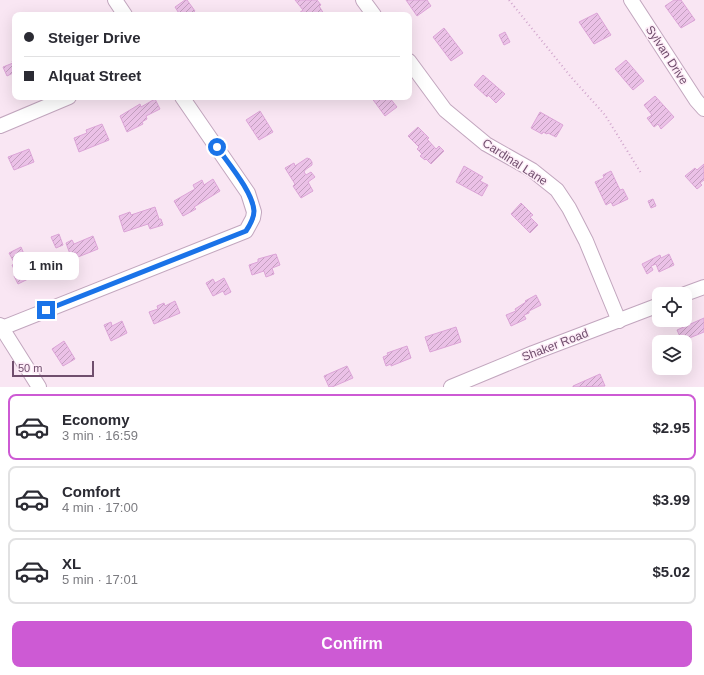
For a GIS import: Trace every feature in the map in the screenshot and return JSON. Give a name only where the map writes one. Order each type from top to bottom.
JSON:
[{"type":"street","points":[[115,0],[123,12]]},
{"type":"street","points":[[363,0],[372,12]]},
{"type":"street","name":"Sylvan Drive","points":[[631,0],[696,100],[704,109]]},
{"type":"street","name":"Cardinal Lane","points":[[412,65],[445,110],[486,144],[532,170],[558,190],[586,240],[619,321]]},
{"type":"street","points":[[0,126],[62,100]]},
{"type":"street","points":[[39,387],[1,326],[246,231],[253,218],[254,212],[250,197],[243,185],[184,100]]},
{"type":"street","points":[[692,291],[704,287]]},
{"type":"street","name":"Shaker Road","points":[[451,387],[533,353],[652,308]]},
{"type":"path","points":[[509,0],[605,115],[641,173]]},
{"type":"building","points":[[187,0],[195,11],[178,12],[175,7]]},
{"type":"building","points":[[295,0],[317,0],[321,5],[319,6],[323,12],[300,12],[303,10]]},
{"type":"building","points":[[406,0],[427,0],[431,6],[417,16]]},
{"type":"building","points":[[674,0],[681,0],[695,20],[681,28],[665,6]]},
{"type":"building","points":[[597,13],[611,35],[594,44],[579,22]]},
{"type":"building","points":[[444,28],[463,53],[451,61],[433,37]]},
{"type":"building","points":[[505,32],[510,42],[504,45],[499,35]]},
{"type":"building","points":[[626,60],[644,81],[633,90],[615,69]]},
{"type":"building","points":[[12,63],[12,74],[7,76],[3,67]]},
{"type":"building","points":[[483,75],[505,94],[496,103],[474,85]]},
{"type":"building","points":[[655,96],[674,117],[661,129],[658,124],[654,127],[647,118],[652,115],[644,105]]},
{"type":"building","points":[[156,100],[160,109],[146,116],[147,119],[142,122],[143,124],[127,132],[120,116],[140,104],[141,107]]},
{"type":"building","points":[[373,100],[391,100],[397,107],[385,116]]},
{"type":"building","points":[[260,111],[273,132],[259,140],[246,120]]},
{"type":"building","points":[[540,112],[563,125],[556,137],[548,133],[543,132],[542,134],[531,128]]},
{"type":"building","points":[[102,124],[109,140],[79,152],[74,138],[87,133],[86,130]]},
{"type":"building","points":[[418,127],[429,138],[427,139],[436,149],[439,146],[444,151],[431,164],[420,156],[422,154],[417,149],[419,147],[408,136]]},
{"type":"building","points":[[29,149],[34,162],[14,170],[8,157]]},
{"type":"building","points":[[307,158],[310,159],[312,165],[304,172],[306,175],[311,172],[315,177],[308,182],[313,191],[301,198],[293,186],[295,184],[285,168],[294,163],[295,166]]},
{"type":"building","points":[[704,164],[704,180],[700,183],[702,185],[697,189],[685,176],[695,168],[697,170]]},
{"type":"building","points":[[464,166],[483,177],[480,181],[488,185],[482,196],[456,182]]},
{"type":"building","points":[[611,171],[620,190],[623,189],[628,199],[613,206],[611,202],[606,205],[595,182],[604,178],[603,175]]},
{"type":"building","points":[[213,179],[220,191],[194,207],[196,209],[183,216],[174,201],[195,189],[193,185],[202,180],[204,185]]},
{"type":"building","points":[[653,199],[656,206],[651,208],[648,201]]},
{"type":"building","points":[[521,203],[533,215],[530,217],[538,225],[530,233],[511,214]]},
{"type":"building","points":[[155,207],[159,219],[161,219],[163,225],[150,229],[148,224],[124,232],[119,216],[130,212],[131,215]]},
{"type":"building","points":[[59,234],[63,245],[56,248],[51,237]]},
{"type":"building","points":[[93,236],[98,249],[78,257],[76,252],[70,254],[66,243],[72,240],[74,244]]},
{"type":"building","points":[[21,247],[24,254],[21,255],[32,277],[18,284],[14,276],[17,275],[12,265],[15,264],[9,253]]},
{"type":"building","points":[[276,254],[280,265],[272,268],[274,274],[266,277],[264,271],[252,275],[249,265],[258,262],[258,259]]},
{"type":"building","points":[[669,254],[674,265],[659,272],[656,264],[651,266],[653,270],[647,274],[642,264],[660,255],[661,258]]},
{"type":"building","points":[[224,278],[231,292],[225,295],[223,291],[213,296],[206,283],[213,279],[215,283]]},
{"type":"building","points":[[536,295],[541,305],[524,315],[526,319],[511,326],[506,315],[516,311],[515,309],[526,302],[525,301]]},
{"type":"building","points":[[175,301],[180,313],[154,324],[149,312],[158,309],[157,306],[164,303],[165,306]]},
{"type":"building","points":[[704,318],[704,332],[692,337],[692,335],[679,335],[677,330],[684,327],[692,327],[692,323]]},
{"type":"building","points":[[122,321],[127,333],[111,341],[104,325],[111,322],[112,326]]},
{"type":"building","points":[[456,327],[461,342],[430,352],[425,337]]},
{"type":"building","points":[[64,341],[75,359],[63,366],[52,349]]},
{"type":"building","points":[[407,346],[411,358],[391,366],[391,364],[386,366],[383,357],[388,355],[387,353]]},
{"type":"building","points":[[347,366],[353,378],[329,387],[324,376]]},
{"type":"building","points":[[600,374],[605,386],[573,387],[573,386]]},
{"type":"route","points":[[46,310],[246,231],[253,218],[254,212],[250,197],[217,147]]}]
